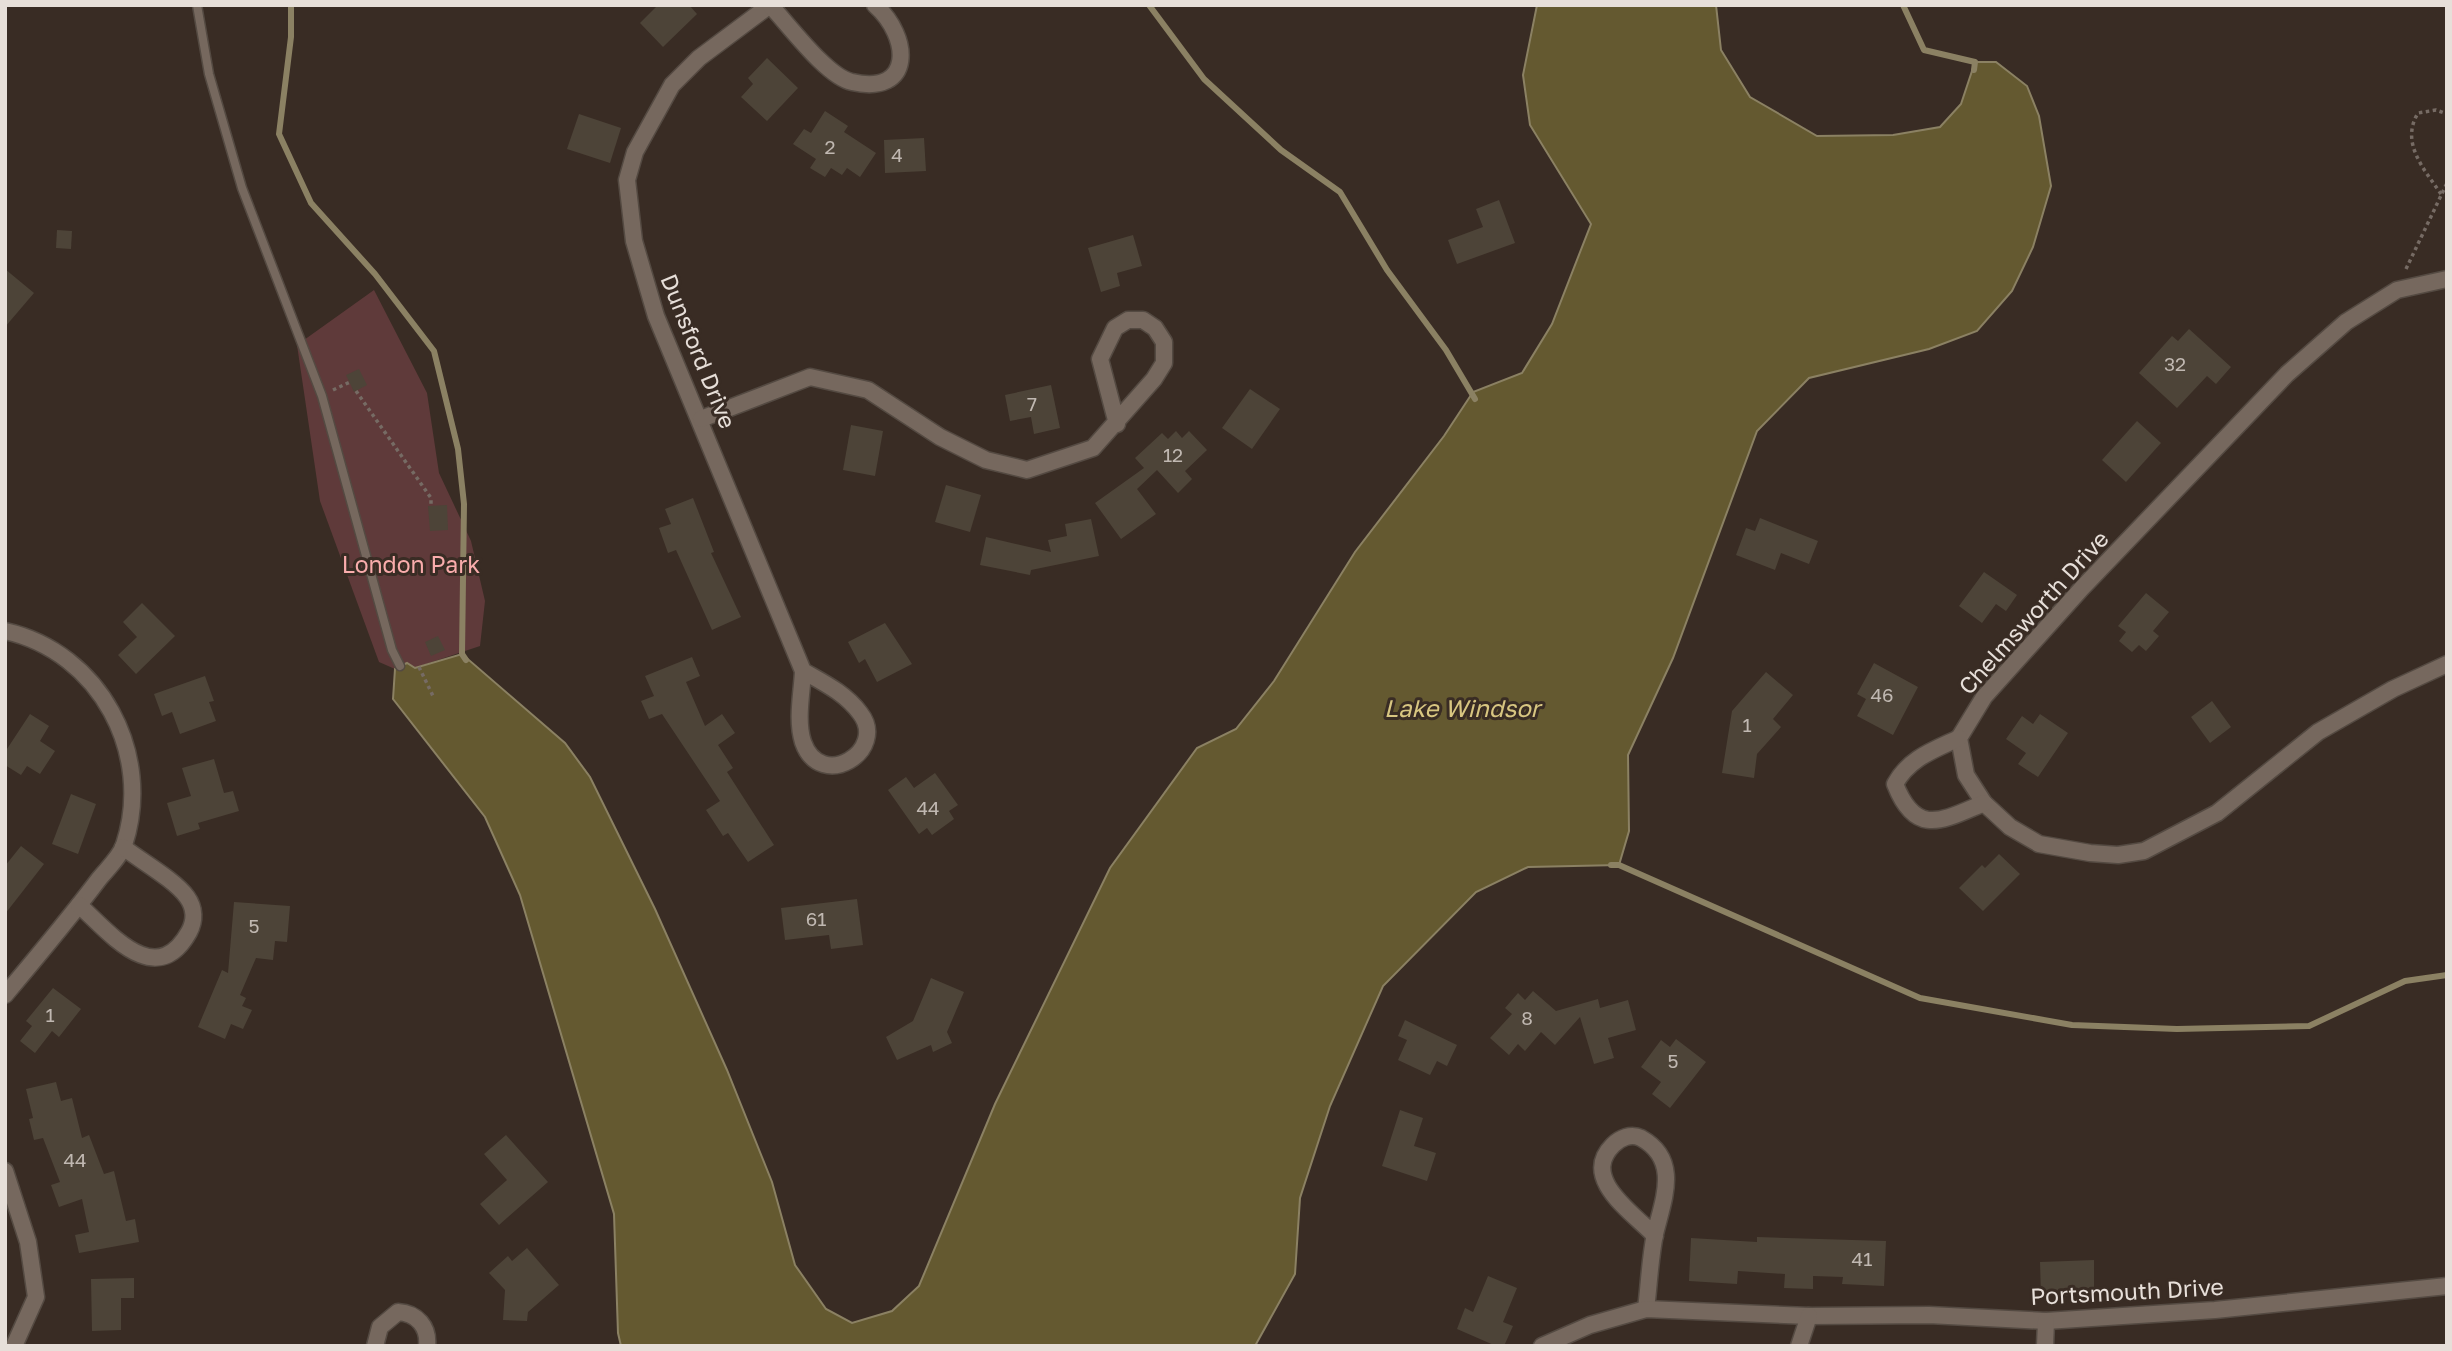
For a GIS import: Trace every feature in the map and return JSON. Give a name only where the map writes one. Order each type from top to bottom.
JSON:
[{"type":"street","points":[[770,5],[835,74],[851,82],[868,83],[883,81],[897,72],[902,58],[902,41],[885,14],[875,5]]},
{"type":"street","name":"Dunsford Drive","points":[[770,5],[699,58],[672,85],[635,152],[628,180],[634,241],[656,316],[701,419],[803,671],[800,722],[804,743],[816,760],[831,765],[846,764],[858,756],[864,743],[862,715],[846,698],[803,671]]},
{"type":"street","name":"Chelmsworth Drive","points":[[1959,738],[1984,697],[2082,588],[2287,374],[2346,322],[2397,290],[2447,279]]},
{"type":"street","points":[[701,419],[810,377],[868,390],[940,437],[986,460],[1027,470],[1093,448],[1117,424],[1154,379],[1164,363],[1164,342],[1155,328],[1143,320],[1128,320],[1115,328],[1100,359],[1117,424]]},
{"type":"street","points":[[5,631],[19,634],[69,660],[103,696],[122,733],[133,769],[123,847],[5,995]]},
{"type":"street","points":[[1984,803],[1940,822],[1925,821],[1913,814],[1901,800],[1895,784],[1913,760],[1959,738],[1966,775],[1984,803],[2010,827],[2039,844],[2118,855],[2144,851],[2217,813],[2318,732],[2393,689],[2447,664]]},
{"type":"street","points":[[79,905],[132,952],[150,959],[182,946],[192,927],[194,912],[186,896],[123,847]]},
{"type":"street","points":[[1646,1309],[1655,1236],[1666,1199],[1667,1175],[1661,1155],[1637,1136],[1620,1138],[1609,1149],[1604,1164],[1604,1180],[1611,1194],[1655,1236]]},
{"type":"street","points":[[5,1171],[29,1242],[36,1297],[14,1346]]},
{"type":"street","name":"Portsmouth Drive","points":[[1542,1346],[1590,1325],[1646,1309],[1809,1316],[1929,1315],[2046,1321],[2215,1310],[2447,1286]]},
{"type":"street","points":[[375,1346],[380,1327],[398,1312],[417,1318],[426,1329],[427,1346]]},
{"type":"street","points":[[1799,1346],[1809,1316]]},
{"type":"street","points":[[2045,1346],[2046,1321]]},
{"type":"lane","points":[[197,5],[209,74],[242,188],[322,396],[392,650],[400,667]]},
{"type":"path","points":[[2441,194],[2412,145],[2410,126],[2418,113],[2436,110],[2447,114]]},
{"type":"path","points":[[2397,290],[2447,183]]},
{"type":"path","points":[[356,390],[431,498],[431,506]]},
{"type":"path","points":[[419,667],[433,696]]},
{"type":"green space","name":"London Park","points":[[374,290],[427,393],[439,473],[471,541],[485,601],[480,646],[414,668],[407,663],[395,669],[379,662],[320,501],[297,345]]},
{"type":"water","name":"Lake Windsor","points":[[1537,5],[1716,5],[1721,50],[1750,97],[1817,136],[1893,135],[1940,127],[1961,104],[1975,62],[1996,62],[2027,86],[2039,116],[2051,186],[2033,247],[2012,291],[1977,331],[1929,349],[1809,378],[1757,431],[1673,658],[1628,755],[1629,831],[1619,865],[1528,867],[1476,892],[1383,986],[1330,1106],[1300,1198],[1295,1274],[1255,1346],[621,1346],[618,1333],[614,1214],[520,895],[485,817],[393,699],[395,669],[407,663],[415,668],[462,654],[565,743],[590,777],[655,909],[727,1070],[772,1182],[795,1265],[826,1309],[852,1323],[892,1311],[919,1286],[995,1104],[1110,868],[1197,748],[1236,729],[1274,681],[1355,552],[1444,436],[1473,392],[1522,373],[1552,324],[1591,224],[1530,125],[1523,75]]},
{"type":"building","points":[[658,5],[689,5],[697,14],[663,47],[640,23]]},
{"type":"building","points":[[767,58],[798,88],[767,121],[741,97],[753,84],[748,78]]},
{"type":"building","points":[[825,111],[848,126],[844,132],[876,153],[860,177],[847,168],[842,175],[831,168],[825,177],[810,168],[816,159],[793,144],[804,129],[811,133]]},
{"type":"building","points":[[579,114],[621,128],[610,163],[567,149]]},
{"type":"building","points":[[924,138],[926,171],[885,173],[884,140]]},
{"type":"building","points":[[1499,200],[1515,243],[1457,264],[1448,240],[1483,227],[1476,209]]},
{"type":"building","points":[[57,230],[72,231],[71,249],[56,248]]},
{"type":"building","points":[[1133,235],[1142,266],[1117,273],[1120,286],[1101,292],[1088,248]]},
{"type":"building","points":[[5,269],[34,293],[5,327]]},
{"type":"building","points":[[2189,329],[2231,367],[2216,384],[2207,376],[2177,408],[2139,373],[2172,336],[2178,341]]},
{"type":"building","points":[[359,369],[367,385],[354,392],[346,375]]},
{"type":"building","points":[[1051,385],[1060,428],[1034,434],[1031,417],[1010,421],[1005,395]]},
{"type":"building","points":[[1250,389],[1280,409],[1252,449],[1222,428]]},
{"type":"building","points":[[2137,421],[2161,443],[2126,482],[2102,460]]},
{"type":"building","points":[[851,425],[883,431],[875,476],[843,470]]},
{"type":"building","points":[[1176,431],[1182,438],[1189,431],[1207,450],[1185,471],[1192,479],[1178,493],[1157,470],[1137,489],[1156,514],[1121,539],[1095,503],[1144,468],[1135,458],[1162,433],[1168,439]]},
{"type":"building","points":[[946,485],[981,495],[970,532],[935,522]]},
{"type":"building","points":[[693,498],[714,552],[711,553],[741,617],[712,630],[676,550],[668,553],[659,528],[671,524],[665,509]]},
{"type":"building","points":[[447,505],[448,530],[430,531],[428,506]]},
{"type":"building","points":[[1760,518],[1818,541],[1809,564],[1781,553],[1775,570],[1736,555],[1746,528],[1755,531]]},
{"type":"building","points":[[1091,519],[1099,556],[1031,570],[1030,575],[980,565],[986,537],[1051,552],[1048,540],[1067,536],[1065,524]]},
{"type":"building","points":[[1984,572],[2017,595],[2006,611],[1996,604],[1982,623],[1959,606]]},
{"type":"building","points":[[2146,593],[2169,612],[2153,631],[2159,636],[2146,651],[2139,645],[2132,652],[2119,641],[2126,632],[2118,626]]},
{"type":"building","points":[[142,603],[175,636],[136,674],[118,655],[137,637],[123,622]]},
{"type":"building","points":[[885,623],[912,664],[877,682],[865,659],[859,663],[848,642]]},
{"type":"building","points":[[438,636],[445,650],[431,656],[425,642]]},
{"type":"building","points":[[692,657],[700,676],[686,682],[705,726],[722,714],[735,733],[718,745],[733,768],[727,772],[774,845],[748,862],[728,833],[723,836],[706,810],[720,801],[662,714],[649,719],[641,701],[654,696],[645,676]]},
{"type":"building","points":[[1874,663],[1918,687],[1893,735],[1857,716],[1866,699],[1857,694]]},
{"type":"building","points":[[1766,672],[1793,695],[1773,719],[1781,727],[1757,754],[1754,778],[1722,773],[1732,711]]},
{"type":"building","points":[[205,676],[214,701],[209,702],[216,721],[180,734],[172,712],[162,716],[154,694]]},
{"type":"building","points":[[2212,701],[2231,727],[2210,743],[2191,717]]},
{"type":"building","points":[[30,714],[49,726],[40,741],[55,751],[40,774],[27,766],[21,775],[5,765],[5,752]]},
{"type":"building","points":[[2040,714],[2068,733],[2038,777],[2018,764],[2026,753],[2006,739],[2022,716],[2033,724]]},
{"type":"building","points":[[214,759],[224,793],[233,791],[239,811],[198,823],[200,829],[177,836],[167,803],[191,796],[182,768]]},
{"type":"building","points":[[935,773],[958,805],[949,811],[954,819],[932,835],[927,828],[919,834],[888,790],[906,777],[914,788]]},
{"type":"building","points":[[71,794],[96,804],[78,854],[52,844]]},
{"type":"building","points":[[21,846],[44,864],[5,914],[5,866]]},
{"type":"building","points":[[1999,854],[2020,874],[1983,911],[1959,888],[1982,865],[1985,868]]},
{"type":"building","points":[[857,899],[863,945],[831,949],[829,935],[785,940],[781,908]]},
{"type":"building","points":[[234,902],[290,906],[287,942],[275,941],[273,960],[256,958],[240,995],[246,998],[242,1006],[252,1010],[243,1029],[231,1024],[225,1039],[198,1027],[222,970],[228,973]]},
{"type":"building","points":[[931,978],[964,992],[947,1032],[952,1043],[933,1052],[931,1045],[897,1060],[886,1037],[913,1021]]},
{"type":"building","points":[[53,988],[81,1009],[59,1037],[52,1031],[35,1053],[20,1041],[32,1026],[26,1021]]},
{"type":"building","points":[[1533,991],[1556,1011],[1598,999],[1600,1008],[1628,1000],[1636,1030],[1608,1038],[1614,1058],[1594,1064],[1580,1017],[1555,1045],[1541,1032],[1525,1051],[1518,1044],[1509,1055],[1490,1038],[1512,1014],[1505,1008],[1518,993],[1525,1000]]},
{"type":"building","points":[[1405,1020],[1457,1045],[1447,1066],[1437,1061],[1430,1075],[1398,1060],[1407,1040],[1398,1036]]},
{"type":"building","points":[[1676,1039],[1706,1062],[1670,1108],[1652,1094],[1661,1082],[1641,1067],[1661,1040],[1670,1047]]},
{"type":"building","points":[[56,1082],[61,1101],[72,1098],[82,1138],[89,1135],[104,1174],[114,1171],[126,1221],[135,1219],[139,1242],[79,1253],[75,1235],[89,1232],[82,1199],[59,1207],[51,1185],[60,1182],[43,1138],[34,1140],[29,1119],[33,1118],[26,1089]]},
{"type":"building","points":[[1400,1110],[1423,1118],[1414,1146],[1436,1153],[1427,1181],[1382,1166]]},
{"type":"building","points":[[506,1135],[548,1182],[499,1225],[480,1204],[507,1180],[484,1154]]},
{"type":"building","points":[[1757,1237],[1886,1241],[1884,1286],[1842,1284],[1843,1277],[1813,1276],[1813,1289],[1784,1288],[1785,1274],[1738,1271],[1737,1284],[1689,1281],[1691,1238],[1757,1242]]},
{"type":"building","points":[[527,1248],[559,1285],[528,1312],[527,1321],[503,1320],[505,1290],[489,1273],[508,1256],[512,1261]]},
{"type":"building","points":[[2094,1260],[2094,1288],[2070,1289],[2070,1296],[2041,1296],[2040,1262]]},
{"type":"building","points":[[1488,1276],[1517,1288],[1503,1322],[1513,1326],[1504,1346],[1496,1346],[1457,1329],[1465,1308],[1473,1312]]},
{"type":"building","points":[[134,1278],[134,1298],[121,1298],[121,1330],[92,1331],[91,1279]]},
{"type":"waterway","points":[[291,5],[291,37],[279,134],[311,203],[375,274],[434,351],[458,449],[464,504],[462,654],[466,660]]},
{"type":"waterway","points":[[1149,5],[1204,79],[1281,150],[1340,192],[1387,270],[1446,350],[1475,399]]},
{"type":"waterway","points":[[1903,5],[1924,50],[1975,62],[1974,70]]},
{"type":"waterway","points":[[1611,865],[1619,865],[1920,998],[2072,1025],[2177,1029],[2309,1026],[2405,981],[2447,975]]}]
